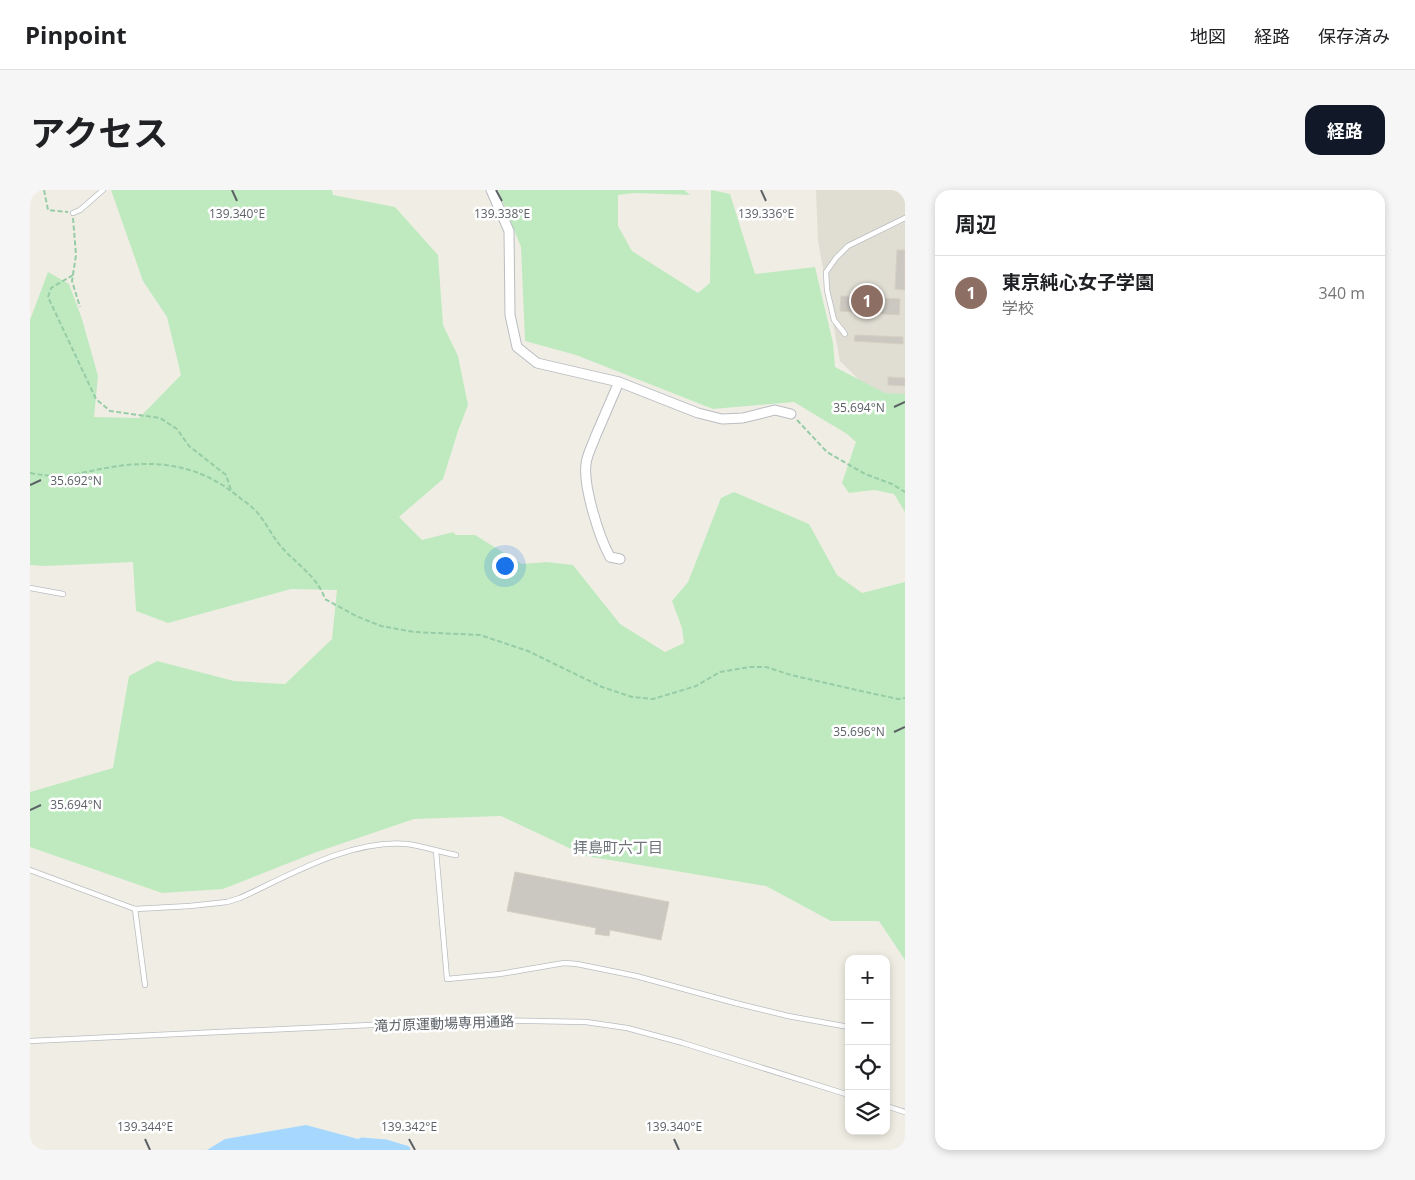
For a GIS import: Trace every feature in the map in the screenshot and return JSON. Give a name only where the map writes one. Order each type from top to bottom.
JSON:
[{"type":"street","points":[[491,190],[508,231],[510,316],[517,347],[537,363],[619,382],[698,413],[722,419],[743,418],[775,410],[792,414]]},
{"type":"street","points":[[619,382],[586,464],[590,494],[601,541],[610,556],[620,559]]},
{"type":"lane","points":[[73,213],[80,210],[103,190]]},
{"type":"lane","points":[[845,334],[834,320],[827,290],[826,272],[848,246],[905,218]]},
{"type":"lane","points":[[30,588],[62,594]]},
{"type":"lane","points":[[30,870],[135,909],[227,902],[240,898],[316,862],[352,850],[374,846],[405,844],[456,855]]},
{"type":"lane","points":[[436,851],[447,979],[500,974],[564,963],[577,964],[636,976],[735,1003],[845,1026]]},
{"type":"lane","points":[[135,909],[146,985]]},
{"type":"lane","name":"滝ガ原運動場専用通路","points":[[30,1041],[476,1020],[586,1022],[628,1028],[845,1094]]},
{"type":"lane","points":[[890,1107],[905,1112]]},
{"type":"path","points":[[44,190],[48,210],[73,213],[76,255],[72,281],[80,307]]},
{"type":"path","points":[[73,275],[51,288],[48,297],[96,399],[110,411],[160,418],[177,429],[189,446],[226,475],[231,490]]},
{"type":"path","points":[[792,414],[827,452],[865,474],[892,484],[905,492]]},
{"type":"path","points":[[30,473],[56,477],[133,464],[155,463],[179,466],[208,477],[231,490],[259,514],[280,544],[311,575],[322,589],[325,599],[356,616],[381,626],[414,632],[480,635],[528,651],[602,687],[632,697],[654,699],[696,686],[720,672],[766,667],[889,697],[905,698]]},
{"type":"shaded area","points":[[816,190],[905,190],[905,408],[884,405],[840,361],[818,241]]},
{"type":"green space","points":[[111,190],[332,190],[333,195],[395,207],[438,255],[443,325],[458,356],[468,405],[443,479],[399,517],[422,540],[453,532],[456,535],[475,535],[522,564],[547,562],[573,565],[620,624],[665,652],[684,643],[682,628],[672,601],[688,582],[721,498],[734,492],[809,524],[837,575],[862,593],[905,582],[905,960],[879,921],[831,921],[766,886],[586,856],[501,816],[414,819],[314,853],[223,889],[162,893],[30,847],[30,792],[113,768],[129,676],[157,661],[234,681],[285,684],[332,639],[337,590],[291,589],[168,623],[136,611],[133,562],[30,565],[30,320],[48,272],[69,284],[82,319],[98,376],[94,417],[139,418],[181,375],[167,317],[143,281]]},
{"type":"green space","points":[[498,190],[684,190],[690,195],[634,193],[618,195],[618,226],[632,251],[698,293],[710,283],[711,190],[730,194],[755,274],[815,267],[833,343],[835,367],[885,393],[905,394],[905,512],[894,494],[874,490],[849,493],[842,483],[856,442],[847,434],[794,402],[713,409],[576,355],[525,341],[521,247]]},
{"type":"water","points":[[306,1125],[399,1150],[207,1150],[225,1139]]},
{"type":"building","points":[[897,250],[905,250],[905,290],[895,289]]},
{"type":"building","points":[[841,296],[900,299],[899,315],[840,311]]},
{"type":"building","points":[[855,335],[903,337],[903,344],[854,341]]},
{"type":"building","points":[[888,377],[905,378],[905,386],[888,385]]},
{"type":"building","points":[[515,872],[669,902],[661,940],[610,930],[609,936],[595,934],[596,928],[507,911]]},
{"type":"waterway","points":[[362,1142],[386,1144],[406,1150]]},
{"type":"place","name":"東京純心女子学園","points":[[867,301]]},
{"type":"district","name":"拝島町六丁目","points":[[618,847]]}]
